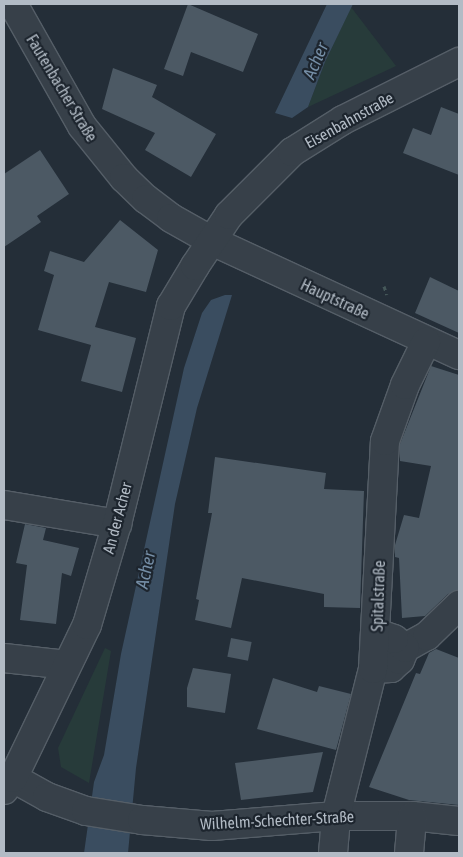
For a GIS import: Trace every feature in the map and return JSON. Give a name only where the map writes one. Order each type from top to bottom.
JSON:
[{"type":"street","name":"Fautenbacher Straße","points":[[21,6],[60,92],[124,178],[171,218],[212,241]]},
{"type":"street","name":"Eisenbahnstraße","points":[[212,241],[255,186],[292,152],[343,120],[459,62]]},
{"type":"street","name":"Hauptstraße","points":[[212,241],[426,342],[459,355]]},
{"type":"street","name":"An der Acher","points":[[8,784],[87,624],[117,524],[171,306],[212,241]]},
{"type":"street","name":"Spitalstraße","points":[[333,853],[336,816],[373,669],[377,633],[381,470],[385,441],[405,385],[426,342]]},
{"type":"street","points":[[4,505],[117,524]]},
{"type":"street","points":[[373,669],[391,668],[400,660],[405,648],[427,636],[459,605]]},
{"type":"street","points":[[377,633],[394,639],[405,648]]},
{"type":"street","points":[[4,658],[67,665]]},
{"type":"street","name":"Wilhelm-Schechter-Straße","points":[[8,784],[86,811],[142,820],[212,826],[336,816],[412,816],[459,821]]},
{"type":"street","points":[[409,853],[412,816]]},
{"type":"green space","points":[[351,7],[396,66],[308,107],[325,62]]},
{"type":"green space","points":[[105,648],[111,651],[89,783],[61,767],[58,748]]},
{"type":"water","name":"Acher","points":[[327,4],[353,4],[325,62],[308,107],[292,118],[275,113]]},
{"type":"water","name":"Acher","points":[[225,295],[232,295],[197,408],[175,504],[136,768],[128,853],[84,853],[94,782],[104,755],[121,654],[184,368],[202,313],[211,300]]},
{"type":"building","points":[[188,4],[258,34],[243,72],[191,52],[183,76],[164,69]]},
{"type":"building","points":[[113,68],[157,85],[152,97],[216,134],[191,177],[145,150],[155,133],[102,109]]},
{"type":"building","points":[[441,107],[459,114],[459,175],[403,153],[413,128],[431,135]]},
{"type":"building","points":[[40,150],[69,194],[37,216],[41,222],[4,247],[4,174]]},
{"type":"building","points":[[120,220],[158,250],[146,292],[109,282],[95,327],[136,338],[122,392],[81,381],[91,345],[38,330],[54,275],[44,271],[50,251],[84,262]]},
{"type":"building","points":[[430,277],[459,291],[459,333],[415,313]]},
{"type":"building","points":[[431,366],[459,375],[459,590],[448,594],[425,616],[402,618],[399,558],[395,557],[395,545],[404,515],[419,518],[431,466],[400,461],[400,444]]},
{"type":"building","points":[[215,457],[326,473],[324,489],[364,491],[360,608],[324,607],[324,594],[242,578],[231,628],[195,620],[199,600],[196,599],[212,513],[208,513]]},
{"type":"building","points":[[25,524],[46,528],[43,540],[79,548],[71,576],[62,573],[56,624],[20,620],[27,565],[16,563]]},
{"type":"building","points":[[231,638],[252,642],[248,661],[227,657]]},
{"type":"building","points":[[436,649],[459,658],[459,805],[409,800],[369,787],[416,673],[420,674],[429,653]]},
{"type":"building","points":[[193,668],[231,674],[225,713],[187,707],[187,688]]},
{"type":"building","points":[[273,678],[317,692],[319,686],[351,694],[336,750],[257,729]]},
{"type":"building","points":[[323,752],[313,792],[241,800],[235,763]]}]
